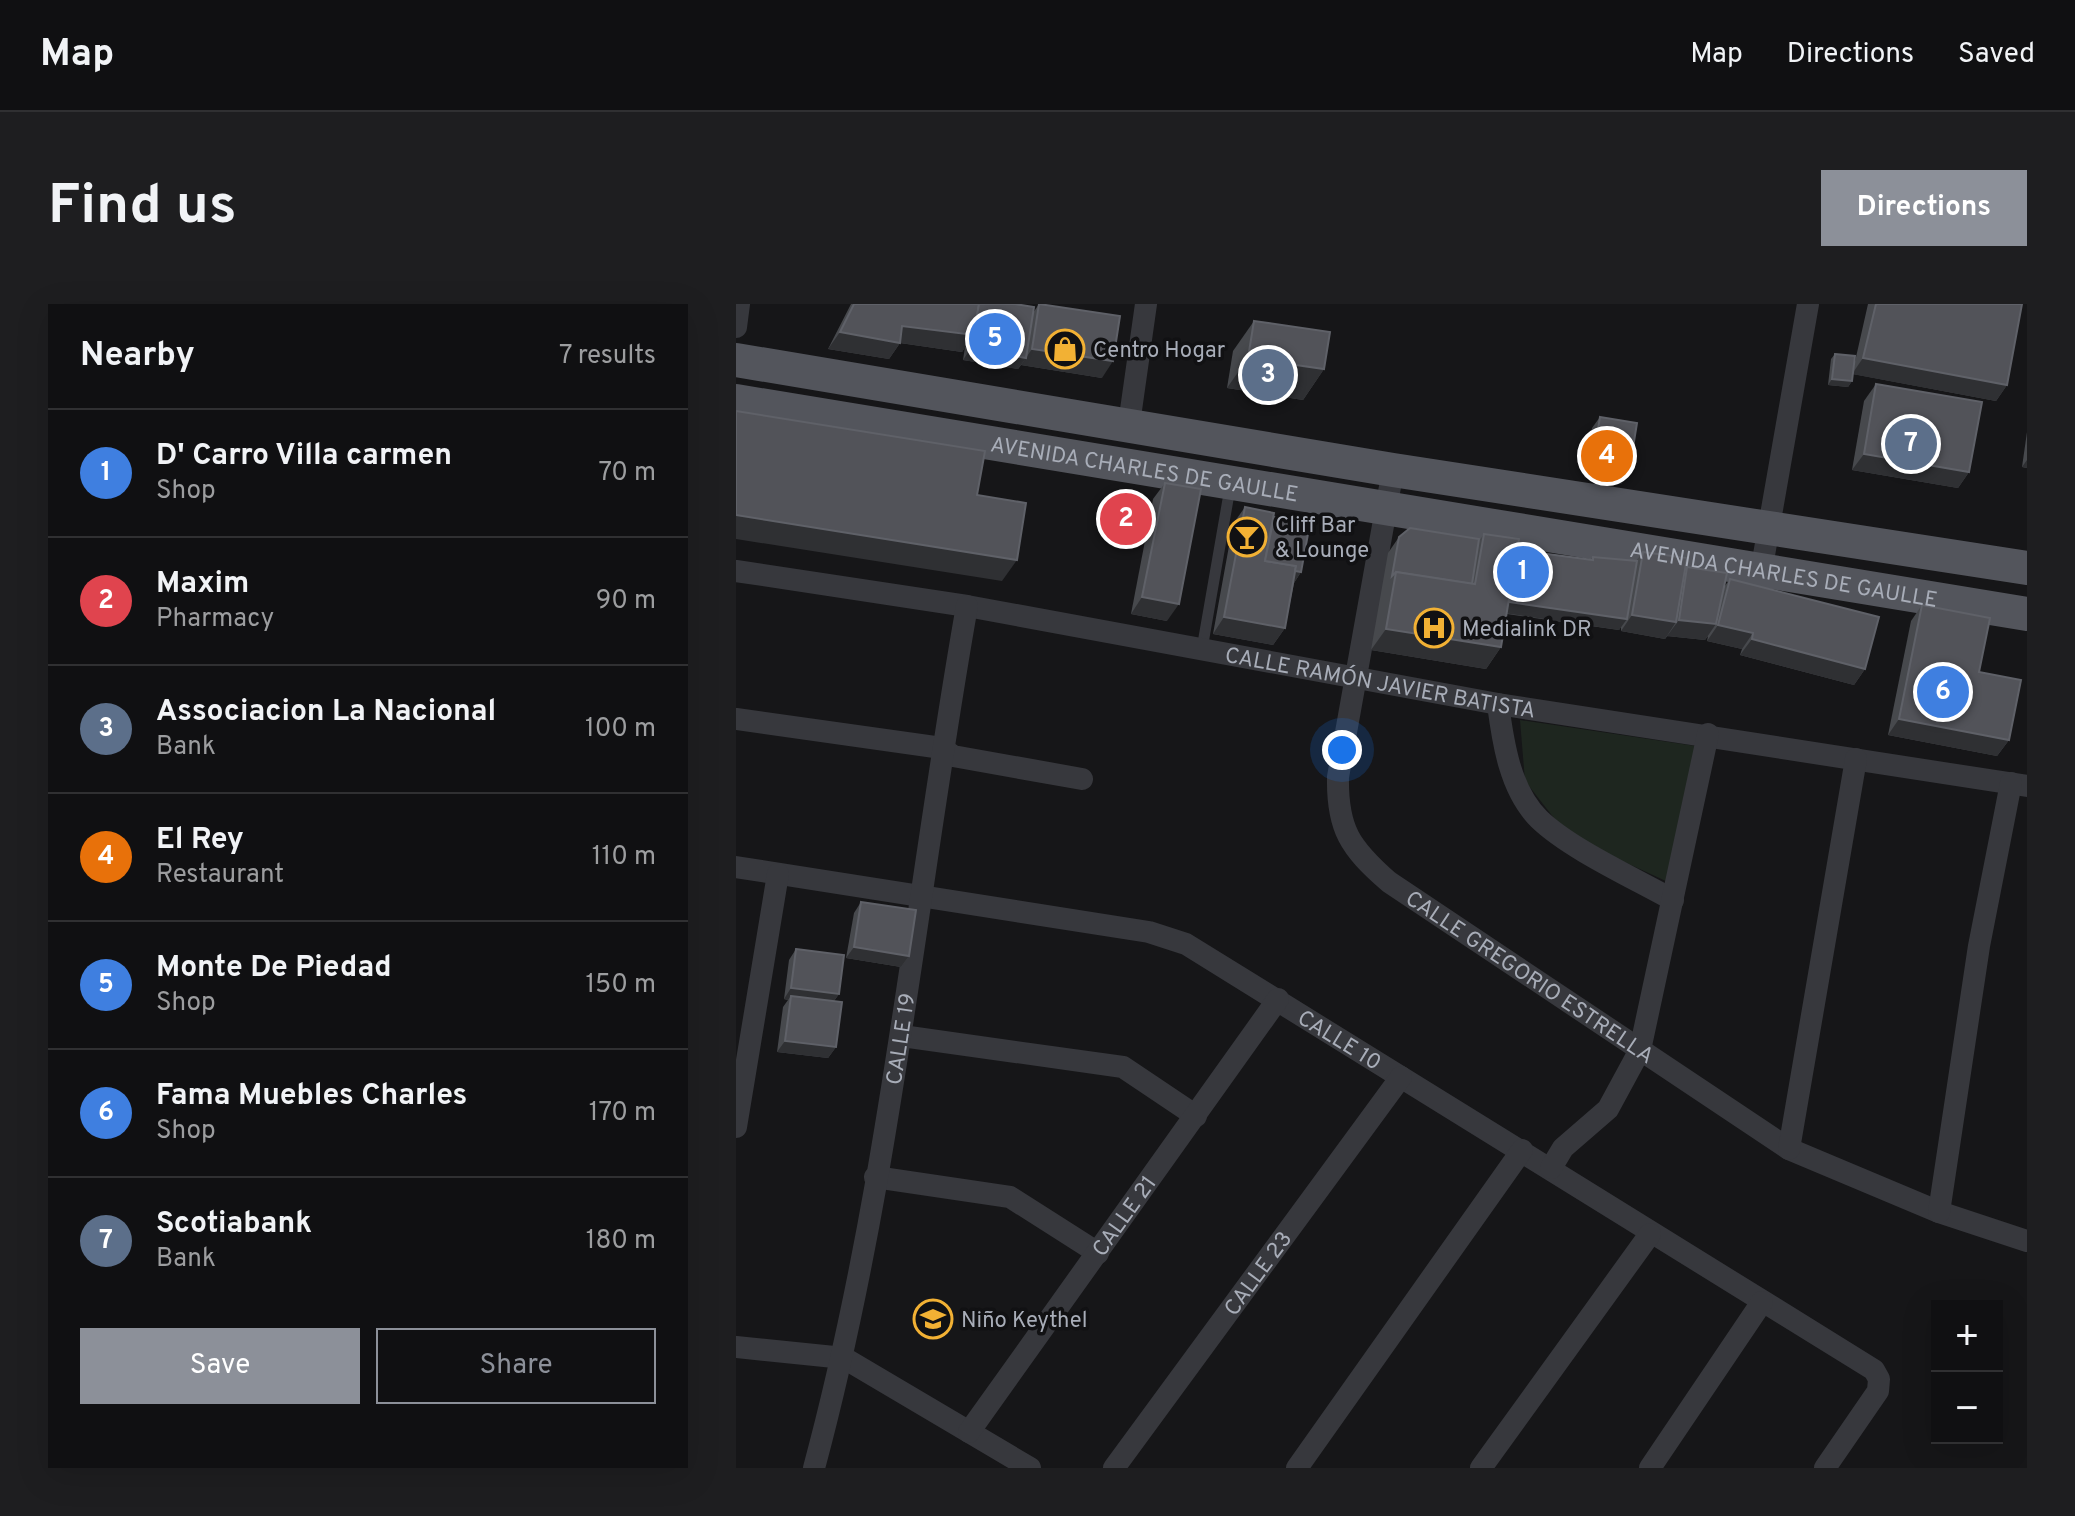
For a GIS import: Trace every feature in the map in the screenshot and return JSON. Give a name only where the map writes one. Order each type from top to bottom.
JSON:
[{"type":"main road","name":"AVENIDA CHARLES DE GAULLE","points":[[736,360],[1393,470],[2027,568]]},
{"type":"main road","name":"AVENIDA CHARLES DE GAULLE","points":[[736,401],[2027,614]]},
{"type":"street","points":[[736,327],[739,304]]},
{"type":"street","points":[[1129,424],[1146,304]]},
{"type":"street","points":[[1761,572],[1808,304]]},
{"type":"street","name":"CALLE GREGORIO ESTRELLA","points":[[1393,470],[1353,678],[1338,777],[1337,810],[1344,831],[1367,863],[1389,882],[1789,1149],[1939,1212],[2027,1241]]},
{"type":"street","name":"CALLE RAMÓN JAVIER BATISTA","points":[[736,571],[967,606],[1498,704],[2019,784]]},
{"type":"street","name":"CALLE 19","points":[[814,1468],[844,1358],[902,1036],[942,748],[967,606]]},
{"type":"street","points":[[1498,704],[1510,768],[1523,796],[1539,819],[1673,900]]},
{"type":"street","points":[[736,719],[942,748],[953,756],[1082,779]]},
{"type":"street","points":[[1551,1168],[1563,1148],[1608,1109],[1640,1050],[1708,734]]},
{"type":"street","points":[[1789,1149],[1856,759]]},
{"type":"street","points":[[1939,1212],[1979,946],[2019,784]]},
{"type":"street","name":"CALLE 10","points":[[736,867],[1149,932],[1186,944],[1874,1370],[1879,1379],[1878,1391],[1825,1468]]},
{"type":"street","points":[[736,1127],[778,874]]},
{"type":"street","name":"CALLE 21","points":[[969,1432],[1278,999]]},
{"type":"street","points":[[902,1036],[1123,1067],[1196,1116]]},
{"type":"street","name":"CALLE 23","points":[[1114,1468],[1401,1077]]},
{"type":"street","points":[[1297,1468],[1522,1150]]},
{"type":"street","points":[[875,1177],[1010,1197],[1098,1253]]},
{"type":"street","points":[[1481,1468],[1650,1234]]},
{"type":"street","points":[[1650,1468],[1762,1302]]},
{"type":"street","points":[[736,1347],[844,1358],[1030,1468]]},
{"type":"lane","points":[[1202,649],[1231,483]]},
{"type":"shaded area","points":[[1520,720],[1709,748],[1681,888],[1568,836],[1525,781]]},
{"type":"building","points":[[854,304],[979,304],[974,335],[902,326],[900,343],[840,332]]},
{"type":"building","points":[[979,304],[1034,307],[1026,358],[971,348]]},
{"type":"building","points":[[1039,304],[1120,316],[1113,361],[1032,349]]},
{"type":"building","points":[[1876,304],[2022,304],[2007,385],[1863,358]]},
{"type":"building","points":[[1254,321],[1330,332],[1324,369],[1248,358]]},
{"type":"building","points":[[1835,354],[1855,356],[1852,381],[1832,379]]},
{"type":"building","points":[[1876,384],[1982,402],[1969,472],[1864,454]]},
{"type":"building","points":[[736,411],[985,451],[977,495],[1026,503],[1017,560],[736,515]]},
{"type":"building","points":[[1600,417],[1637,423],[1629,472],[1592,466]]},
{"type":"building","points":[[1165,483],[1201,489],[1179,604],[1142,597]]},
{"type":"building","points":[[1245,507],[1274,513],[1265,561],[1296,566],[1285,628],[1224,617]]},
{"type":"building","points":[[1274,517],[1310,523],[1301,572],[1295,571],[1296,566],[1265,561]]},
{"type":"building","points":[[1410,528],[1479,539],[1472,584],[1396,572],[1392,576],[1399,537]]},
{"type":"building","name":"Medialink DR","points":[[1484,534],[1519,539],[1501,647],[1386,629],[1396,572],[1475,584]]},
{"type":"building","points":[[1517,550],[1593,560],[1593,557],[1637,561],[1627,619],[1509,602]]},
{"type":"building","points":[[1643,552],[1687,558],[1676,622],[1632,615]]},
{"type":"building","points":[[1687,567],[1727,573],[1716,624],[1679,620]]},
{"type":"building","points":[[1730,579],[1879,617],[1865,669],[1752,639],[1753,633],[1718,625]]},
{"type":"building","points":[[1922,605],[1990,618],[1979,672],[2021,680],[2009,740],[1899,719]]},
{"type":"building","points":[[861,902],[916,910],[909,956],[854,947]]},
{"type":"building","points":[[796,949],[844,955],[839,994],[791,988]]},
{"type":"building","points":[[791,996],[842,1002],[836,1047],[785,1041]]},
{"type":"place","name":"Monte De Piedad","points":[[995,339]]},
{"type":"place","name":"Centro Hogar","points":[[1065,349]]},
{"type":"place","name":"Associacion La Nacional","points":[[1268,375]]},
{"type":"place","name":"Scotiabank","points":[[1911,444]]},
{"type":"place","name":"El Rey","points":[[1607,456]]},
{"type":"place","name":"Maxim","points":[[1126,519]]},
{"type":"place","name":"Cliff Bar & Lounge","points":[[1247,537]]},
{"type":"place","name":"D' Carro Villa carmen","points":[[1523,572]]},
{"type":"place","name":"Medialink DR","points":[[1434,628]]},
{"type":"place","name":"Fama Muebles Charles","points":[[1943,692]]},
{"type":"place","name":"Niño Keythel","points":[[933,1319]]}]
